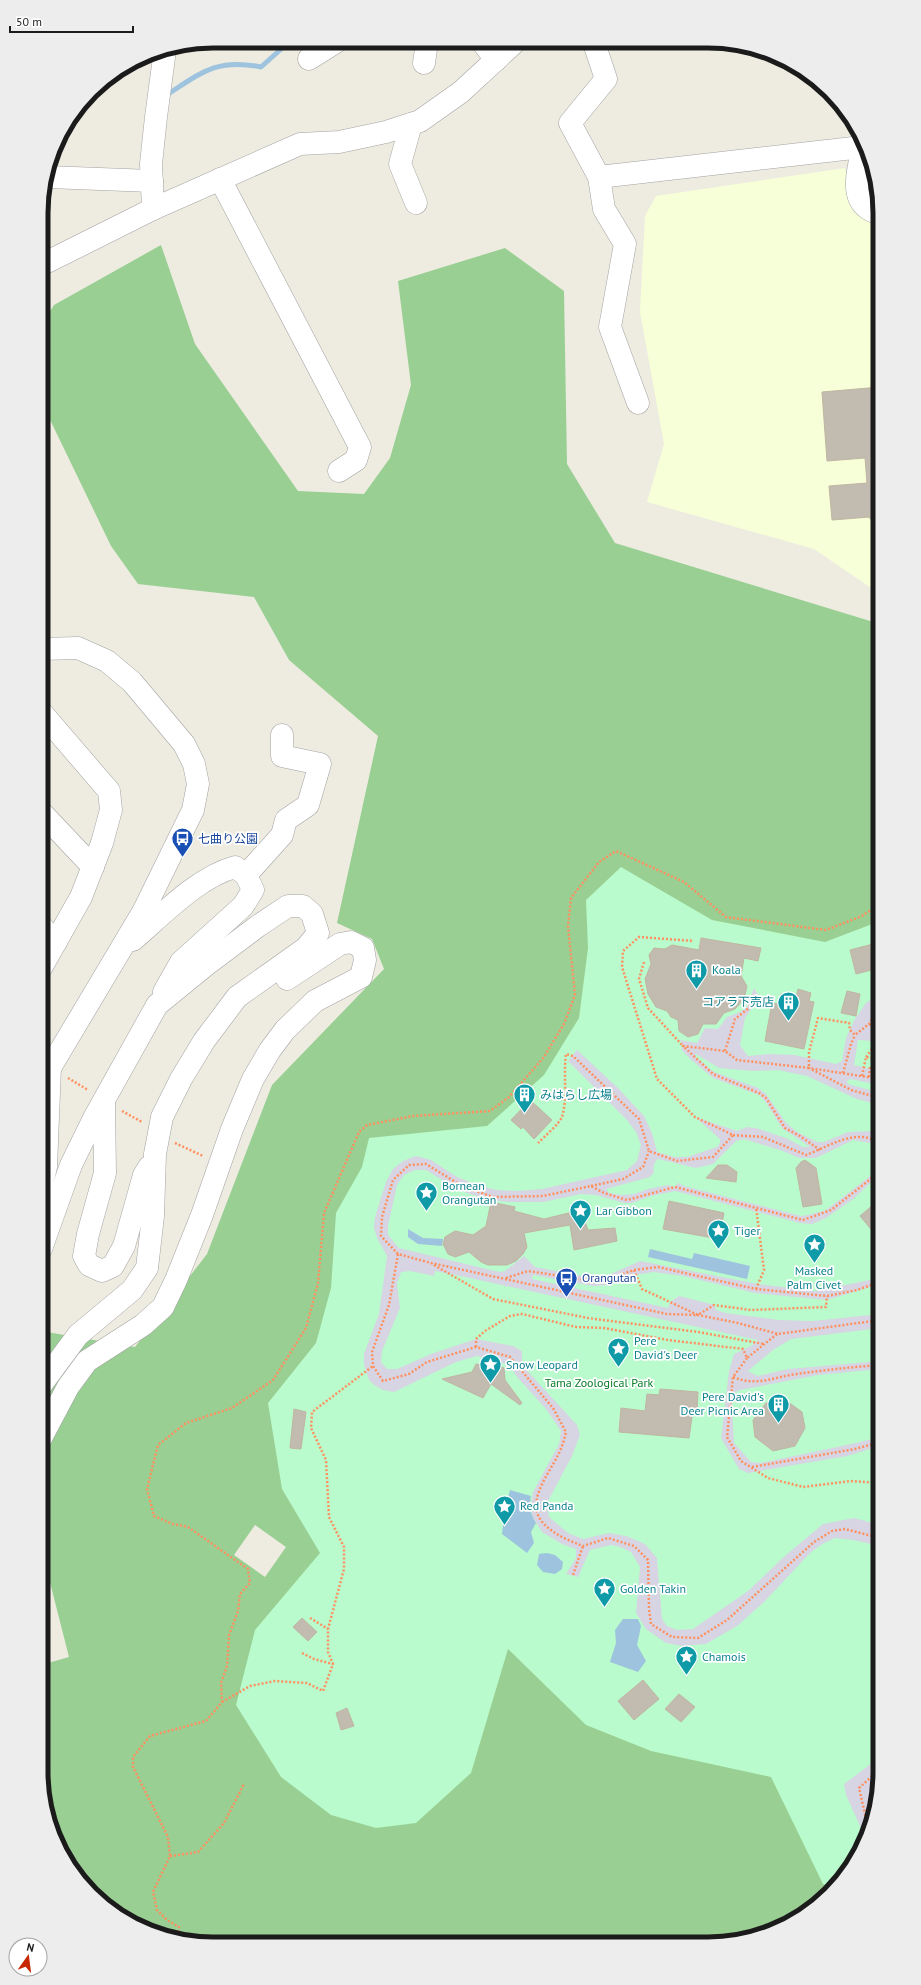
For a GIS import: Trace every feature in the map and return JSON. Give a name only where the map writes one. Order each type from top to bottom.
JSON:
[{"type":"street","points":[[309,59],[326,48]]},
{"type":"street","points":[[596,48],[606,79],[570,123],[599,177],[604,209],[625,244],[610,327],[638,403]]},
{"type":"street","points":[[48,262],[153,209],[300,144],[338,142],[386,132],[420,120],[461,92],[490,51]]},
{"type":"street","points":[[153,209],[151,164],[164,56]]},
{"type":"street","points":[[411,124],[400,164],[416,203]]},
{"type":"street","points":[[599,177],[858,145]]},
{"type":"street","points":[[861,152],[856,189],[866,207],[873,210]]},
{"type":"street","points":[[52,177],[152,181]]},
{"type":"street","points":[[220,179],[360,447],[356,460],[339,471]]},
{"type":"street","points":[[48,648],[78,648],[107,661],[136,687],[184,744],[194,764],[198,784],[193,810],[143,912],[52,1076],[48,1137]]},
{"type":"street","points":[[48,720],[109,791],[111,810],[102,843],[81,897],[48,956]]},
{"type":"street","points":[[246,874],[282,835],[286,820],[308,806],[320,764],[282,756],[282,734]]},
{"type":"street","points":[[48,820],[92,868]]},
{"type":"street","points":[[48,1229],[71,1165],[104,1099],[181,962],[243,906],[253,890],[246,874],[235,867],[222,871],[184,895],[120,951]]},
{"type":"street","points":[[48,1375],[78,1334],[132,1290],[147,1268],[163,1148],[162,1117],[181,1080],[237,997],[306,948],[318,933],[312,914],[303,906],[288,906],[258,926],[206,965],[157,1005]]},
{"type":"street","points":[[48,933],[56,942]]},
{"type":"street","points":[[48,1425],[68,1387],[87,1361],[142,1325],[163,1307],[176,1280],[232,1129],[253,1079],[270,1050],[285,1030],[314,1001],[361,977],[365,960],[363,948],[351,942],[340,944],[221,1019]]},
{"type":"street","points":[[104,1099],[105,1173],[85,1249],[84,1256],[89,1265],[102,1271],[113,1266],[124,1246],[144,1175],[163,1148]]},
{"type":"path","points":[[222,1702],[221,1683],[227,1666],[229,1635],[238,1611],[240,1594],[250,1584],[248,1570],[188,1528],[173,1524],[154,1516],[147,1489],[158,1444],[186,1423],[232,1408],[273,1380],[306,1328],[318,1283],[324,1212],[359,1132],[367,1125],[413,1116],[490,1111],[509,1097],[544,1057],[564,1024],[575,995],[568,926],[571,898],[599,862],[616,851],[684,882],[726,917],[826,930],[862,916],[873,909]]},
{"type":"path","points":[[694,941],[639,937],[623,951],[622,967],[657,1079],[695,1117],[733,1135],[763,1137],[806,1155],[820,1150],[838,1140],[862,1137],[873,1138]]},
{"type":"path","points":[[644,962],[639,979],[648,1008],[683,1046],[713,1074],[759,1093],[766,1098],[785,1128],[800,1136],[820,1150]]},
{"type":"path","points":[[725,1051],[735,1019],[749,1008],[756,993]]},
{"type":"path","points":[[843,1073],[855,1035],[869,1024],[873,1017]]},
{"type":"path","points":[[809,1068],[810,1052],[818,1018],[849,1023],[850,1030],[855,1035]]},
{"type":"path","points":[[869,1024],[873,1027]]},
{"type":"path","points":[[683,1046],[725,1051],[737,1060],[809,1068],[873,1078]]},
{"type":"path","points":[[862,1076],[866,1058],[873,1048]]},
{"type":"path","points":[[538,1143],[561,1118],[566,1080],[564,1068],[566,1054],[573,1056],[639,1119],[649,1151],[643,1168],[623,1179],[543,1196],[493,1198],[462,1186],[426,1164],[409,1165],[393,1180],[382,1217],[381,1236],[398,1254],[431,1263],[667,1314],[698,1315],[738,1323],[778,1334],[873,1321]]},
{"type":"path","points":[[866,1058],[873,1059]]},
{"type":"path","points":[[869,1077],[870,1066],[873,1067]]},
{"type":"path","points":[[809,1068],[851,1090],[873,1096]]},
{"type":"path","points":[[52,1076],[104,1099],[148,1125]]},
{"type":"path","points":[[649,1151],[677,1161],[713,1157],[733,1135]]},
{"type":"path","points":[[163,1148],[207,1158]]},
{"type":"path","points":[[591,1186],[604,1193],[627,1200],[675,1188],[756,1207],[803,1220],[831,1210],[873,1177]]},
{"type":"path","points":[[756,1207],[764,1270],[756,1289]]},
{"type":"path","points":[[398,1254],[389,1305],[372,1352],[373,1366],[383,1380],[409,1374],[428,1362],[476,1347],[510,1357],[553,1408],[566,1432],[558,1456],[536,1497],[537,1513],[544,1525],[562,1537],[583,1546],[608,1538],[634,1546],[648,1560],[649,1609],[651,1624],[672,1638],[698,1638],[727,1620],[814,1542],[832,1532],[845,1529],[873,1536]]},
{"type":"path","points":[[431,1263],[493,1299],[588,1318],[698,1332],[764,1344]]},
{"type":"path","points":[[506,1278],[528,1271],[600,1282],[634,1270],[658,1267],[756,1289],[827,1296],[857,1290],[873,1284]]},
{"type":"path","points":[[634,1270],[642,1289],[698,1315]]},
{"type":"path","points":[[698,1315],[714,1305],[751,1310],[826,1307],[827,1296]]},
{"type":"path","points":[[476,1347],[476,1340],[485,1331],[510,1316],[522,1314],[576,1327],[604,1328],[633,1334],[647,1334],[668,1340],[744,1349],[747,1358]]},
{"type":"path","points":[[778,1334],[747,1358],[733,1377],[727,1437],[741,1461],[768,1478],[803,1487],[850,1481],[873,1483]]},
{"type":"path","points":[[178,1933],[179,1927],[167,1920],[157,1910],[153,1892],[170,1856],[168,1837],[132,1768],[133,1757],[150,1736],[206,1721],[222,1702],[250,1686],[275,1681],[306,1683],[323,1691],[333,1664],[328,1652],[328,1629],[344,1569],[344,1547],[328,1517],[326,1460],[311,1428],[312,1412],[373,1366]]},
{"type":"path","points":[[733,1377],[742,1381],[758,1382],[794,1374],[873,1366]]},
{"type":"path","points":[[752,1467],[854,1449],[873,1444]]},
{"type":"path","points":[[573,1575],[583,1546]]},
{"type":"path","points":[[310,1618],[328,1629]]},
{"type":"path","points":[[302,1653],[314,1659],[333,1664]]},
{"type":"path","points":[[866,1818],[859,1788],[873,1775]]},
{"type":"path","points":[[170,1856],[198,1852],[224,1823],[244,1784]]},
{"type":"shaded area","points":[[845,168],[852,205],[873,221],[873,589],[814,549],[647,502],[664,444],[640,312],[645,216],[656,196]]},
{"type":"shaded area","points":[[754,988],[758,995],[745,1018],[740,1045],[748,1056],[769,1054],[794,1055],[836,1064],[842,1061],[846,1038],[855,1019],[866,1003],[873,998],[873,1039],[872,1041],[858,1040],[854,1065],[873,1070],[873,1084],[850,1079],[847,1081],[848,1084],[873,1091],[873,1103],[857,1099],[807,1076],[778,1070],[753,1071],[719,1068],[696,1054],[695,1056],[714,1072],[758,1088],[766,1094],[786,1123],[797,1132],[817,1142],[824,1142],[848,1132],[872,1131],[873,1146],[870,1143],[853,1140],[816,1158],[799,1158],[783,1151],[744,1139],[736,1141],[713,1164],[696,1168],[658,1159],[653,1168],[654,1172],[650,1177],[606,1189],[609,1193],[622,1195],[634,1194],[648,1189],[668,1185],[675,1187],[678,1183],[684,1186],[801,1216],[826,1210],[869,1177],[873,1171],[873,1180],[852,1200],[826,1218],[812,1224],[800,1223],[675,1191],[651,1196],[632,1203],[624,1203],[596,1195],[581,1194],[543,1202],[509,1202],[489,1200],[458,1190],[426,1170],[415,1170],[404,1175],[397,1185],[388,1226],[388,1235],[399,1248],[499,1272],[505,1271],[524,1256],[535,1267],[593,1278],[606,1276],[640,1261],[758,1284],[815,1291],[873,1279],[873,1286],[827,1300],[755,1293],[683,1276],[653,1272],[636,1275],[608,1285],[593,1286],[533,1275],[532,1279],[668,1308],[670,1302],[679,1296],[714,1305],[716,1310],[726,1313],[779,1320],[813,1321],[873,1315],[873,1329],[791,1339],[773,1350],[748,1371],[758,1376],[788,1369],[873,1362],[873,1370],[818,1375],[740,1390],[734,1393],[732,1406],[734,1443],[751,1462],[761,1463],[873,1439],[873,1448],[847,1456],[748,1473],[739,1469],[721,1438],[729,1371],[734,1354],[751,1346],[758,1340],[451,1274],[435,1271],[434,1276],[410,1271],[401,1272],[397,1284],[400,1308],[382,1351],[381,1362],[387,1369],[397,1369],[431,1354],[476,1339],[513,1346],[522,1351],[522,1365],[577,1425],[580,1435],[572,1456],[547,1503],[549,1517],[568,1533],[583,1539],[609,1533],[626,1536],[645,1544],[657,1558],[662,1619],[667,1626],[677,1630],[693,1629],[748,1591],[786,1555],[823,1524],[854,1518],[873,1523],[873,1544],[835,1538],[824,1543],[811,1552],[764,1602],[737,1626],[706,1644],[682,1646],[666,1643],[646,1629],[636,1613],[640,1567],[631,1552],[611,1545],[590,1550],[578,1577],[566,1574],[576,1558],[576,1549],[562,1544],[542,1532],[532,1516],[531,1504],[533,1492],[559,1444],[561,1431],[546,1409],[518,1378],[509,1365],[477,1356],[456,1362],[394,1392],[383,1390],[369,1380],[364,1365],[364,1354],[379,1314],[387,1256],[377,1238],[374,1228],[375,1217],[386,1182],[393,1169],[403,1161],[416,1156],[431,1160],[457,1177],[480,1186],[497,1190],[517,1191],[542,1189],[627,1170],[637,1161],[641,1145],[636,1132],[627,1120],[568,1061],[577,1050],[618,1088],[644,1116],[652,1133],[657,1152],[674,1157],[687,1157],[717,1147],[720,1143],[720,1139],[695,1117],[737,1131],[747,1127],[756,1128],[788,1139],[803,1147],[810,1147],[782,1128],[765,1101],[759,1095],[713,1078],[689,1058],[681,1049],[683,1046],[680,1040],[697,1043],[705,1028],[718,1029],[727,1017],[740,1012],[747,1007]]},
{"type":"shaded area","points":[[873,1762],[872,1794],[862,1830],[846,1795],[844,1784]]},
{"type":"green space","points":[[161,245],[195,344],[298,491],[364,494],[390,458],[411,385],[398,281],[505,248],[564,291],[567,464],[615,543],[873,622],[873,1417],[867,1814],[856,1845],[845,1864],[832,1881],[808,1903],[781,1920],[751,1931],[719,1937],[191,1936],[160,1928],[140,1920],[121,1909],[96,1889],[89,1881],[76,1864],[65,1845],[54,1815],[48,1783],[48,1663],[69,1657],[48,1574],[48,1332],[135,1347],[207,1254],[272,1085],[384,969],[372,939],[337,923],[378,736],[289,660],[254,597],[138,584],[111,546],[48,416],[48,314],[54,305]],"holes":[[[255,1525],[286,1547],[265,1577],[234,1555]]]},
{"type":"green space","name":"Tama Zoological Park","points":[[621,867],[712,920],[825,942],[873,924],[873,1783],[867,1815],[856,1845],[845,1864],[828,1886],[823,1884],[771,1777],[651,1751],[586,1725],[508,1649],[471,1773],[416,1823],[376,1828],[331,1815],[281,1777],[236,1705],[255,1630],[320,1553],[282,1489],[268,1403],[316,1343],[331,1288],[336,1213],[362,1167],[369,1138],[487,1126],[544,1075],[579,1018],[588,948],[586,900]]},
{"type":"water","points":[[408,1229],[423,1238],[443,1239],[442,1246],[418,1244],[408,1237]]},
{"type":"water","points":[[650,1249],[692,1259],[694,1253],[750,1266],[747,1279],[648,1257]]},
{"type":"water","points":[[510,1490],[531,1496],[530,1510],[536,1523],[531,1532],[534,1543],[527,1553],[502,1534]]},
{"type":"water","points":[[547,1553],[555,1555],[563,1562],[562,1569],[555,1574],[543,1572],[537,1565],[539,1554]]},
{"type":"water","points":[[623,1619],[638,1619],[641,1626],[637,1645],[646,1661],[638,1672],[610,1662],[616,1643],[615,1630]]},
{"type":"building","points":[[873,388],[873,519],[870,519],[870,517],[832,520],[829,486],[867,483],[865,458],[827,461],[822,392]]},
{"type":"building","name":"Koala","points":[[701,938],[761,948],[758,961],[744,958],[741,976],[747,986],[744,999],[735,1009],[724,1013],[716,1024],[703,1024],[698,1034],[688,1037],[679,1031],[678,1020],[671,1017],[667,1011],[656,1007],[648,994],[645,979],[651,964],[649,955],[654,948],[665,949],[672,945],[699,950]]},
{"type":"building","points":[[873,944],[873,970],[856,974],[850,950]]},
{"type":"building","name":"コアラ下売店","points":[[798,989],[811,993],[809,1001],[814,1002],[804,1049],[765,1041],[772,1003],[778,1004],[781,994],[796,997]]},
{"type":"building","points":[[847,991],[860,994],[856,1016],[841,1013]]},
{"type":"building","points":[[530,1100],[552,1120],[534,1139],[523,1127],[521,1129],[511,1120]]},
{"type":"building","points":[[805,1160],[816,1168],[822,1204],[803,1207],[796,1168]]},
{"type":"building","points":[[718,1165],[727,1165],[737,1172],[736,1182],[706,1178]]},
{"type":"building","points":[[669,1201],[724,1213],[719,1239],[663,1229]]},
{"type":"building","points":[[491,1202],[515,1207],[514,1211],[544,1219],[581,1210],[588,1230],[615,1228],[617,1241],[574,1250],[570,1225],[524,1233],[527,1247],[516,1261],[507,1265],[488,1265],[481,1262],[469,1252],[455,1257],[448,1254],[443,1244],[445,1237],[455,1231],[473,1235],[486,1226]]},
{"type":"building","points":[[873,1205],[873,1232],[860,1216]]},
{"type":"building","points":[[494,1363],[504,1368],[505,1380],[522,1403],[520,1405],[491,1384],[483,1398],[442,1379],[472,1372],[476,1364],[488,1366]]},
{"type":"building","points":[[660,1389],[698,1392],[697,1411],[693,1410],[689,1438],[619,1432],[621,1408],[645,1411],[647,1394],[659,1395]]},
{"type":"building","name":"Pere David's Deer Picnic Area","points":[[784,1399],[802,1412],[805,1428],[795,1446],[773,1451],[755,1437],[753,1420],[766,1403]]},
{"type":"building","points":[[294,1409],[306,1412],[301,1449],[290,1448]]},
{"type":"building","points":[[302,1618],[317,1632],[308,1641],[293,1627]]},
{"type":"building","points":[[643,1680],[659,1699],[634,1720],[618,1701]]},
{"type":"building","points":[[679,1694],[695,1707],[681,1722],[665,1709]]},
{"type":"building","points":[[347,1708],[354,1726],[341,1730],[336,1713]]},
{"type":"waterway","points":[[165,96],[199,74],[220,66],[232,64],[261,67],[282,48]]},
{"type":"place","name":"七曲り公園","points":[[182,858]]},
{"type":"place","name":"Koala","points":[[696,990]]},
{"type":"place","name":"コアラ下売店","points":[[789,1022]]},
{"type":"place","name":"みはらし広場","points":[[525,1114]]},
{"type":"place","name":"Bornean Orangutan","points":[[427,1212]]},
{"type":"place","name":"Lar Gibbon","points":[[581,1230]]},
{"type":"place","name":"Tiger","points":[[719,1250]]},
{"type":"place","name":"Masked Palm Civet","points":[[814,1264]]},
{"type":"place","name":"Orangutan","points":[[566,1298]]},
{"type":"place","name":"Pere David's Deer","points":[[619,1368]]},
{"type":"place","name":"Snow Leopard","points":[[490,1384]]},
{"type":"place","name":"Pere David's Deer Picnic Area","points":[[779,1424]]},
{"type":"place","name":"Red Panda","points":[[505,1526]]},
{"type":"place","name":"Golden Takin","points":[[605,1608]]},
{"type":"place","name":"Chamois","points":[[687,1676]]}]
